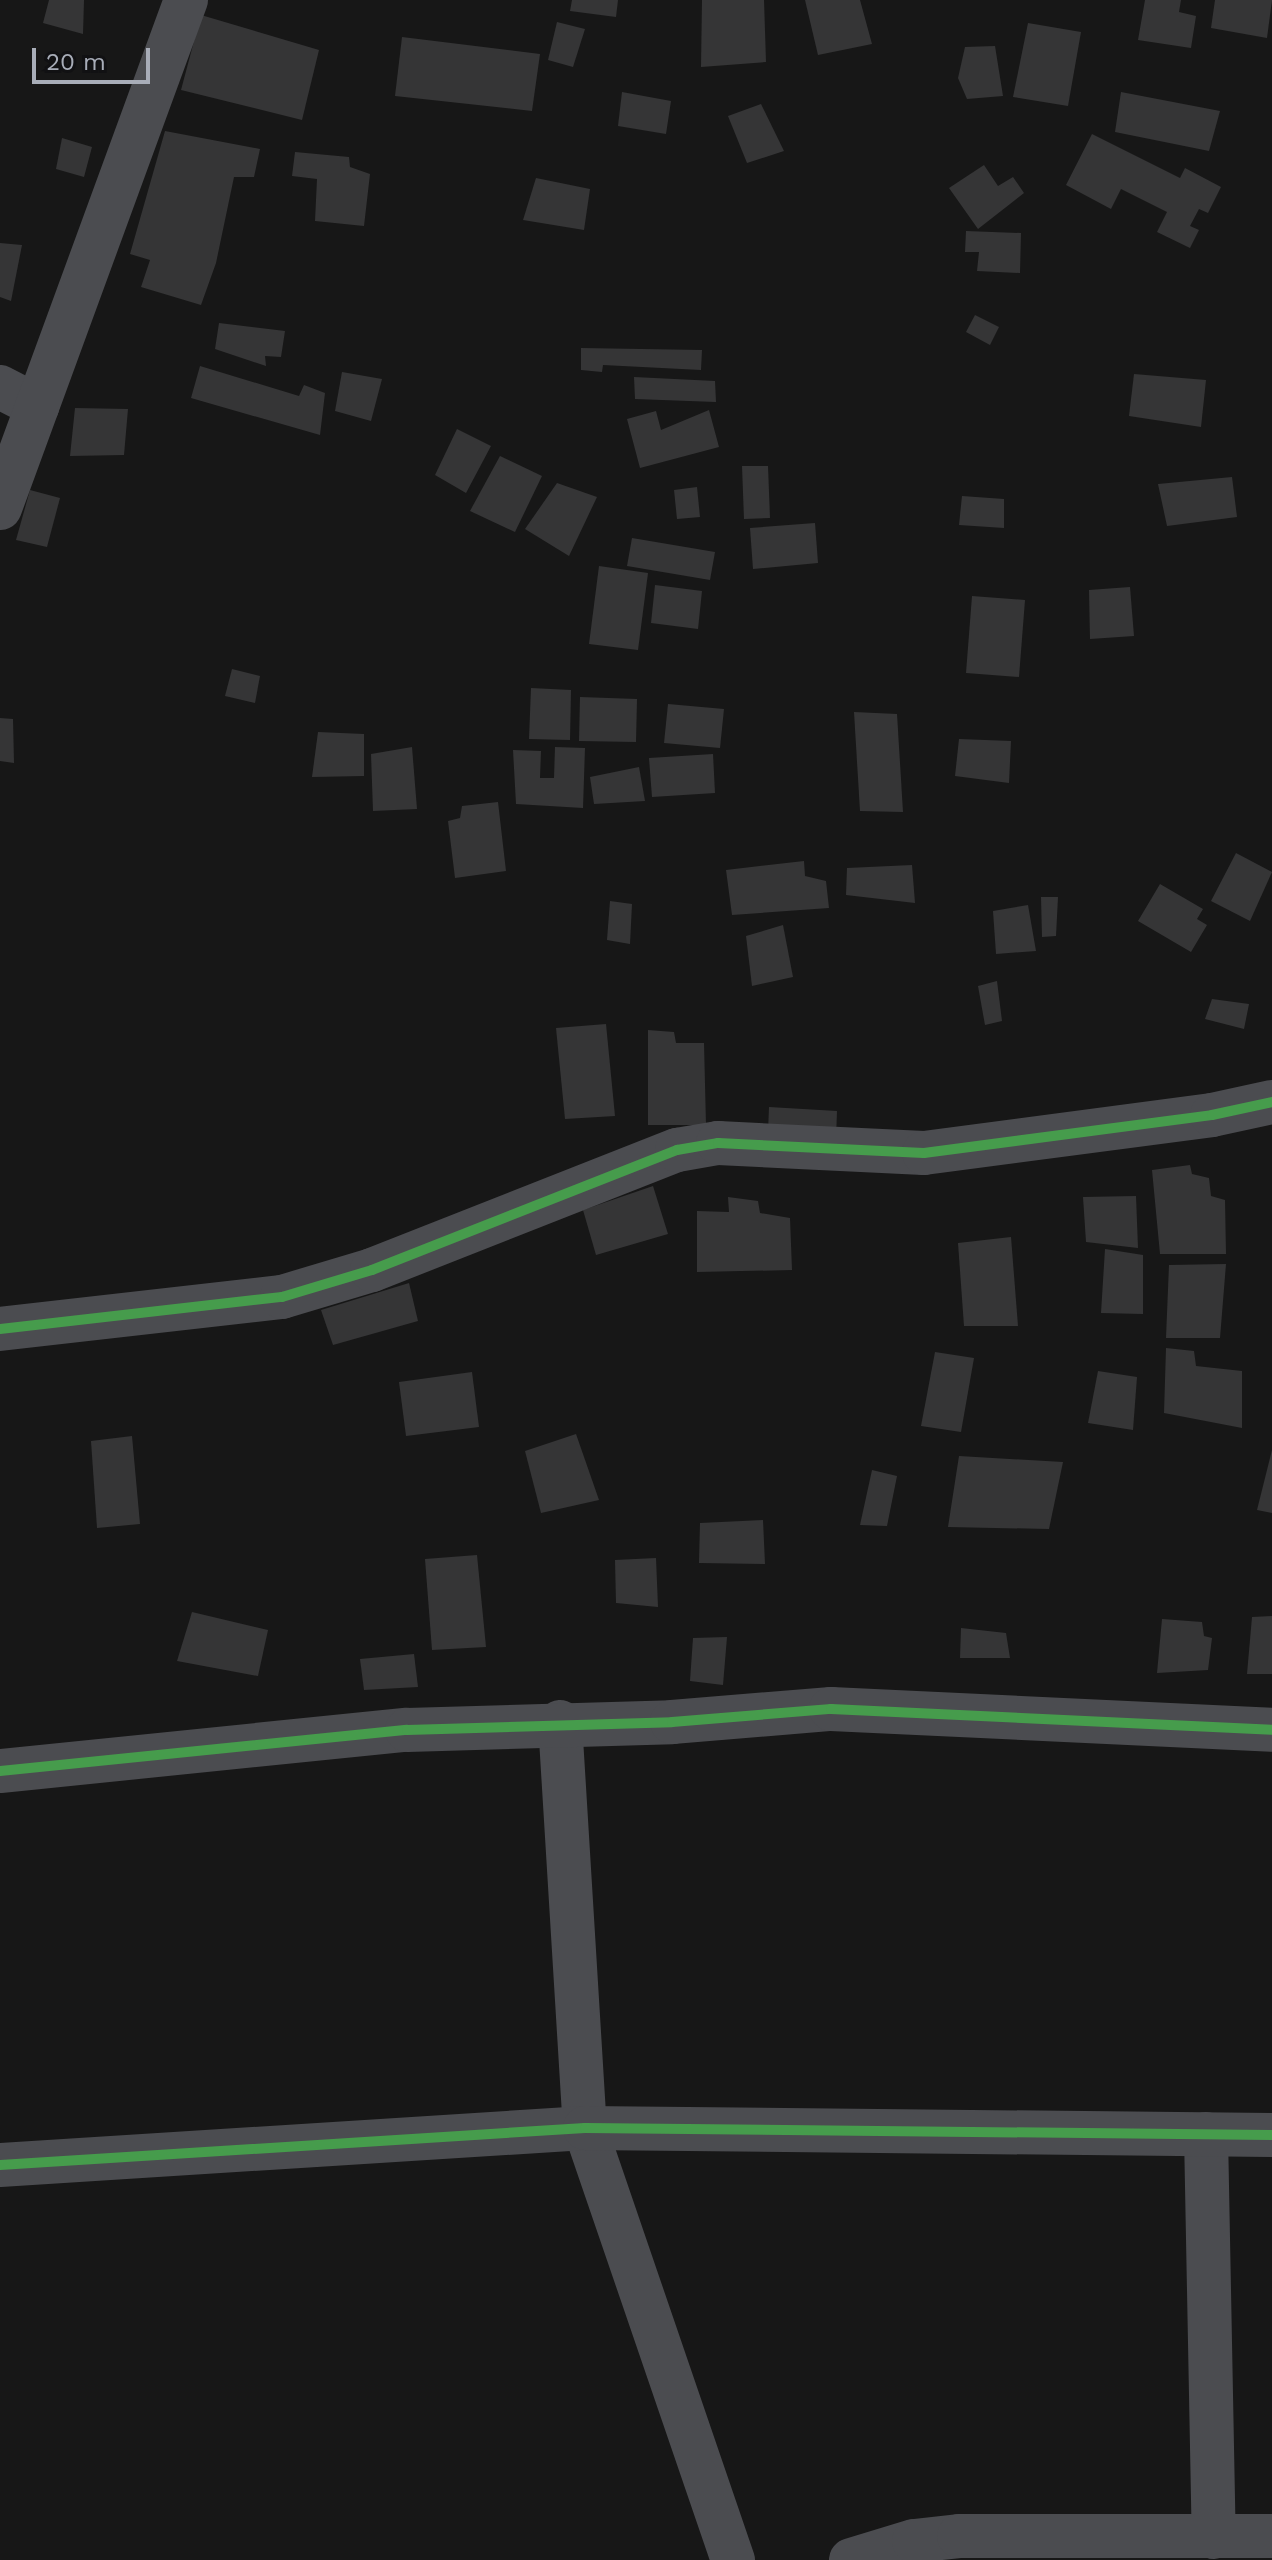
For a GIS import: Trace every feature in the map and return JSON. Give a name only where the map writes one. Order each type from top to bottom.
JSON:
[{"type":"street","points":[[0,508],[19,397],[186,0]]},
{"type":"street","points":[[0,1329],[282,1297],[372,1270],[677,1150],[718,1143],[924,1153],[1212,1115],[1272,1102]]},
{"type":"street","points":[[0,1771],[392,1731],[560,1722],[672,1722],[831,1709],[1272,1730]]},
{"type":"street","points":[[560,1722],[585,2128],[733,2560]]},
{"type":"street","points":[[0,2165],[585,2128],[1272,2135]]},
{"type":"street","points":[[1206,2134],[1214,2537]]},
{"type":"street","points":[[851,2560],[914,2541],[959,2536],[1272,2536]]},
{"type":"building","points":[[49,0],[84,0],[83,34],[43,23]]},
{"type":"building","points":[[572,0],[618,0],[616,17],[570,11]]},
{"type":"building","points":[[702,0],[764,0],[766,62],[701,67]]},
{"type":"building","points":[[805,0],[860,0],[872,44],[818,55]]},
{"type":"building","points":[[1145,0],[1181,0],[1179,12],[1196,16],[1191,48],[1138,40]]},
{"type":"building","points":[[1215,0],[1272,0],[1267,38],[1211,28]]},
{"type":"building","points":[[201,15],[319,50],[302,120],[181,90]]},
{"type":"building","points":[[557,22],[585,29],[573,67],[548,60]]},
{"type":"building","points":[[1028,23],[1081,32],[1068,106],[1013,97]]},
{"type":"building","points":[[402,37],[540,54],[532,111],[395,96]]},
{"type":"building","points":[[995,46],[1003,96],[967,99],[958,78],[965,47]]},
{"type":"building","points":[[622,92],[671,101],[666,134],[618,126]]},
{"type":"building","points":[[1121,92],[1220,111],[1209,151],[1115,132]]},
{"type":"building","points":[[761,104],[784,151],[747,163],[728,116]]},
{"type":"building","points":[[165,131],[260,149],[254,177],[234,177],[216,263],[201,305],[141,287],[150,260],[130,254]]},
{"type":"building","points":[[1092,134],[1180,178],[1185,168],[1221,187],[1208,213],[1199,209],[1190,226],[1199,230],[1190,248],[1157,232],[1167,212],[1121,189],[1111,209],[1066,185]]},
{"type":"building","points":[[62,138],[92,147],[84,177],[56,169]]},
{"type":"building","points":[[295,152],[349,157],[350,167],[370,174],[364,226],[315,221],[317,179],[292,176]]},
{"type":"building","points":[[984,165],[998,186],[1013,177],[1024,193],[978,229],[949,188]]},
{"type":"building","points":[[536,178],[590,189],[584,230],[523,220]]},
{"type":"building","points":[[966,231],[1021,233],[1020,273],[977,271],[979,252],[965,252]]},
{"type":"building","points":[[0,243],[22,245],[11,301],[0,297]]},
{"type":"building","points":[[975,315],[999,327],[990,345],[966,332]]},
{"type":"building","points":[[219,323],[285,331],[281,357],[265,356],[266,366],[215,349]]},
{"type":"building","points":[[581,348],[702,350],[701,370],[603,365],[602,372],[581,370]]},
{"type":"building","points":[[200,366],[299,396],[304,385],[325,393],[320,435],[191,398]]},
{"type":"building","points":[[342,372],[382,379],[371,421],[335,411]]},
{"type":"building","points":[[1134,374],[1206,380],[1201,427],[1129,416]]},
{"type":"building","points":[[634,377],[715,381],[716,402],[635,399]]},
{"type":"building","points":[[75,408],[128,409],[124,455],[70,456]]},
{"type":"building","points":[[709,410],[719,447],[640,468],[627,419],[656,411],[661,430]]},
{"type":"building","points":[[457,429],[491,446],[466,493],[435,475]]},
{"type":"building","points":[[500,456],[542,476],[515,532],[470,511]]},
{"type":"building","points":[[742,466],[768,466],[770,518],[744,519]]},
{"type":"building","points":[[1232,477],[1237,517],[1167,526],[1158,484]]},
{"type":"building","points":[[557,483],[597,497],[569,556],[525,529]]},
{"type":"building","points":[[697,487],[700,517],[677,519],[674,490]]},
{"type":"building","points":[[30,490],[60,498],[47,547],[16,540]]},
{"type":"building","points":[[962,496],[1004,499],[1004,528],[959,525]]},
{"type":"building","points":[[815,523],[818,563],[753,569],[750,528]]},
{"type":"building","points":[[632,538],[715,552],[710,580],[627,566]]},
{"type":"building","points":[[599,566],[648,573],[638,650],[589,644]]},
{"type":"building","points":[[655,585],[702,591],[698,629],[651,623]]},
{"type":"building","points":[[1130,587],[1134,636],[1090,639],[1089,590]]},
{"type":"building","points":[[972,596],[1025,600],[1019,677],[966,673]]},
{"type":"building","points":[[232,669],[260,676],[255,703],[225,696]]},
{"type":"building","points":[[531,688],[571,690],[570,740],[529,739]]},
{"type":"building","points":[[580,697],[637,699],[636,742],[579,741]]},
{"type":"building","points":[[668,704],[724,709],[720,748],[664,743]]},
{"type":"building","points":[[854,712],[897,714],[903,812],[860,811]]},
{"type":"building","points":[[0,718],[13,719],[14,763],[0,761]]},
{"type":"building","points":[[318,732],[364,734],[364,776],[312,777]]},
{"type":"building","points":[[959,739],[1011,741],[1009,783],[955,776]]},
{"type":"building","points":[[412,747],[417,809],[373,811],[371,754]]},
{"type":"building","points":[[555,747],[585,748],[583,808],[516,804],[513,750],[541,751],[540,778],[554,778]]},
{"type":"building","points":[[713,754],[715,793],[652,797],[649,758]]},
{"type":"building","points":[[639,767],[645,801],[594,804],[590,777]]},
{"type":"building","points":[[498,802],[506,871],[455,878],[448,821],[460,818],[462,806]]},
{"type":"building","points":[[1236,853],[1272,872],[1250,921],[1211,901]]},
{"type":"building","points":[[804,861],[805,876],[826,881],[829,908],[732,915],[726,870]]},
{"type":"building","points":[[912,865],[915,903],[846,895],[847,868]]},
{"type":"building","points":[[1160,884],[1203,909],[1197,919],[1207,925],[1191,952],[1138,921]]},
{"type":"building","points":[[1041,897],[1058,897],[1056,936],[1042,937]]},
{"type":"building","points":[[610,901],[632,904],[630,944],[607,940]]},
{"type":"building","points":[[1028,905],[1036,951],[996,954],[993,911]]},
{"type":"building","points":[[783,925],[793,977],[752,986],[746,936]]},
{"type":"building","points":[[997,981],[1002,1021],[985,1025],[978,986]]},
{"type":"building","points":[[1212,999],[1249,1004],[1244,1029],[1205,1019]]},
{"type":"building","points":[[606,1024],[615,1116],[565,1119],[556,1028]]},
{"type":"building","points":[[648,1030],[674,1032],[676,1043],[704,1043],[706,1125],[648,1125]]},
{"type":"building","points":[[769,1107],[837,1111],[836,1139],[768,1132]]},
{"type":"building","points":[[1190,1165],[1192,1174],[1209,1178],[1211,1196],[1225,1200],[1226,1254],[1160,1254],[1152,1170]]},
{"type":"building","points":[[653,1186],[668,1234],[596,1255],[583,1210]]},
{"type":"building","points":[[1136,1196],[1138,1248],[1086,1242],[1083,1197]]},
{"type":"building","points":[[728,1197],[758,1201],[760,1213],[790,1218],[792,1270],[697,1272],[697,1211],[729,1212]]},
{"type":"building","points":[[1011,1237],[1018,1326],[964,1326],[958,1243]]},
{"type":"building","points":[[1105,1249],[1143,1255],[1143,1314],[1101,1313]]},
{"type":"building","points":[[1226,1264],[1220,1338],[1166,1338],[1169,1265]]},
{"type":"building","points":[[409,1283],[418,1321],[333,1345],[321,1310]]},
{"type":"building","points":[[1166,1348],[1194,1351],[1196,1366],[1242,1371],[1242,1428],[1164,1413]]},
{"type":"building","points":[[935,1352],[974,1358],[961,1432],[921,1426]]},
{"type":"building","points":[[1098,1371],[1137,1377],[1133,1430],[1088,1423]]},
{"type":"building","points":[[472,1372],[479,1427],[406,1436],[399,1382]]},
{"type":"building","points":[[576,1434],[599,1500],[541,1513],[525,1451]]},
{"type":"building","points":[[132,1436],[140,1524],[97,1528],[91,1441]]},
{"type":"building","points":[[1272,1450],[1272,1513],[1257,1510]]},
{"type":"building","points":[[959,1456],[1063,1462],[1049,1529],[948,1527]]},
{"type":"building","points":[[872,1470],[897,1476],[887,1526],[860,1525]]},
{"type":"building","points":[[763,1520],[765,1564],[699,1563],[700,1523]]},
{"type":"building","points":[[477,1555],[486,1647],[432,1650],[425,1559]]},
{"type":"building","points":[[656,1558],[658,1607],[616,1603],[615,1560]]},
{"type":"building","points":[[192,1612],[268,1630],[258,1676],[177,1661]]},
{"type":"building","points":[[1272,1616],[1272,1674],[1247,1674],[1252,1617]]},
{"type":"building","points":[[1162,1619],[1202,1622],[1204,1636],[1212,1638],[1208,1670],[1157,1673]]},
{"type":"building","points":[[961,1628],[1006,1633],[1010,1658],[960,1658]]},
{"type":"building","points":[[727,1637],[723,1685],[690,1681],[693,1638]]},
{"type":"building","points":[[414,1654],[418,1687],[364,1690],[360,1659]]},
{"type":"cycle path","points":[[0,1329],[282,1297],[372,1270],[677,1150],[718,1143],[924,1153],[1212,1115],[1272,1102]]},
{"type":"cycle path","points":[[0,1771],[407,1730],[672,1722],[831,1709],[1272,1730]]},
{"type":"cycle path","points":[[0,2165],[585,2128],[1272,2135]]}]
